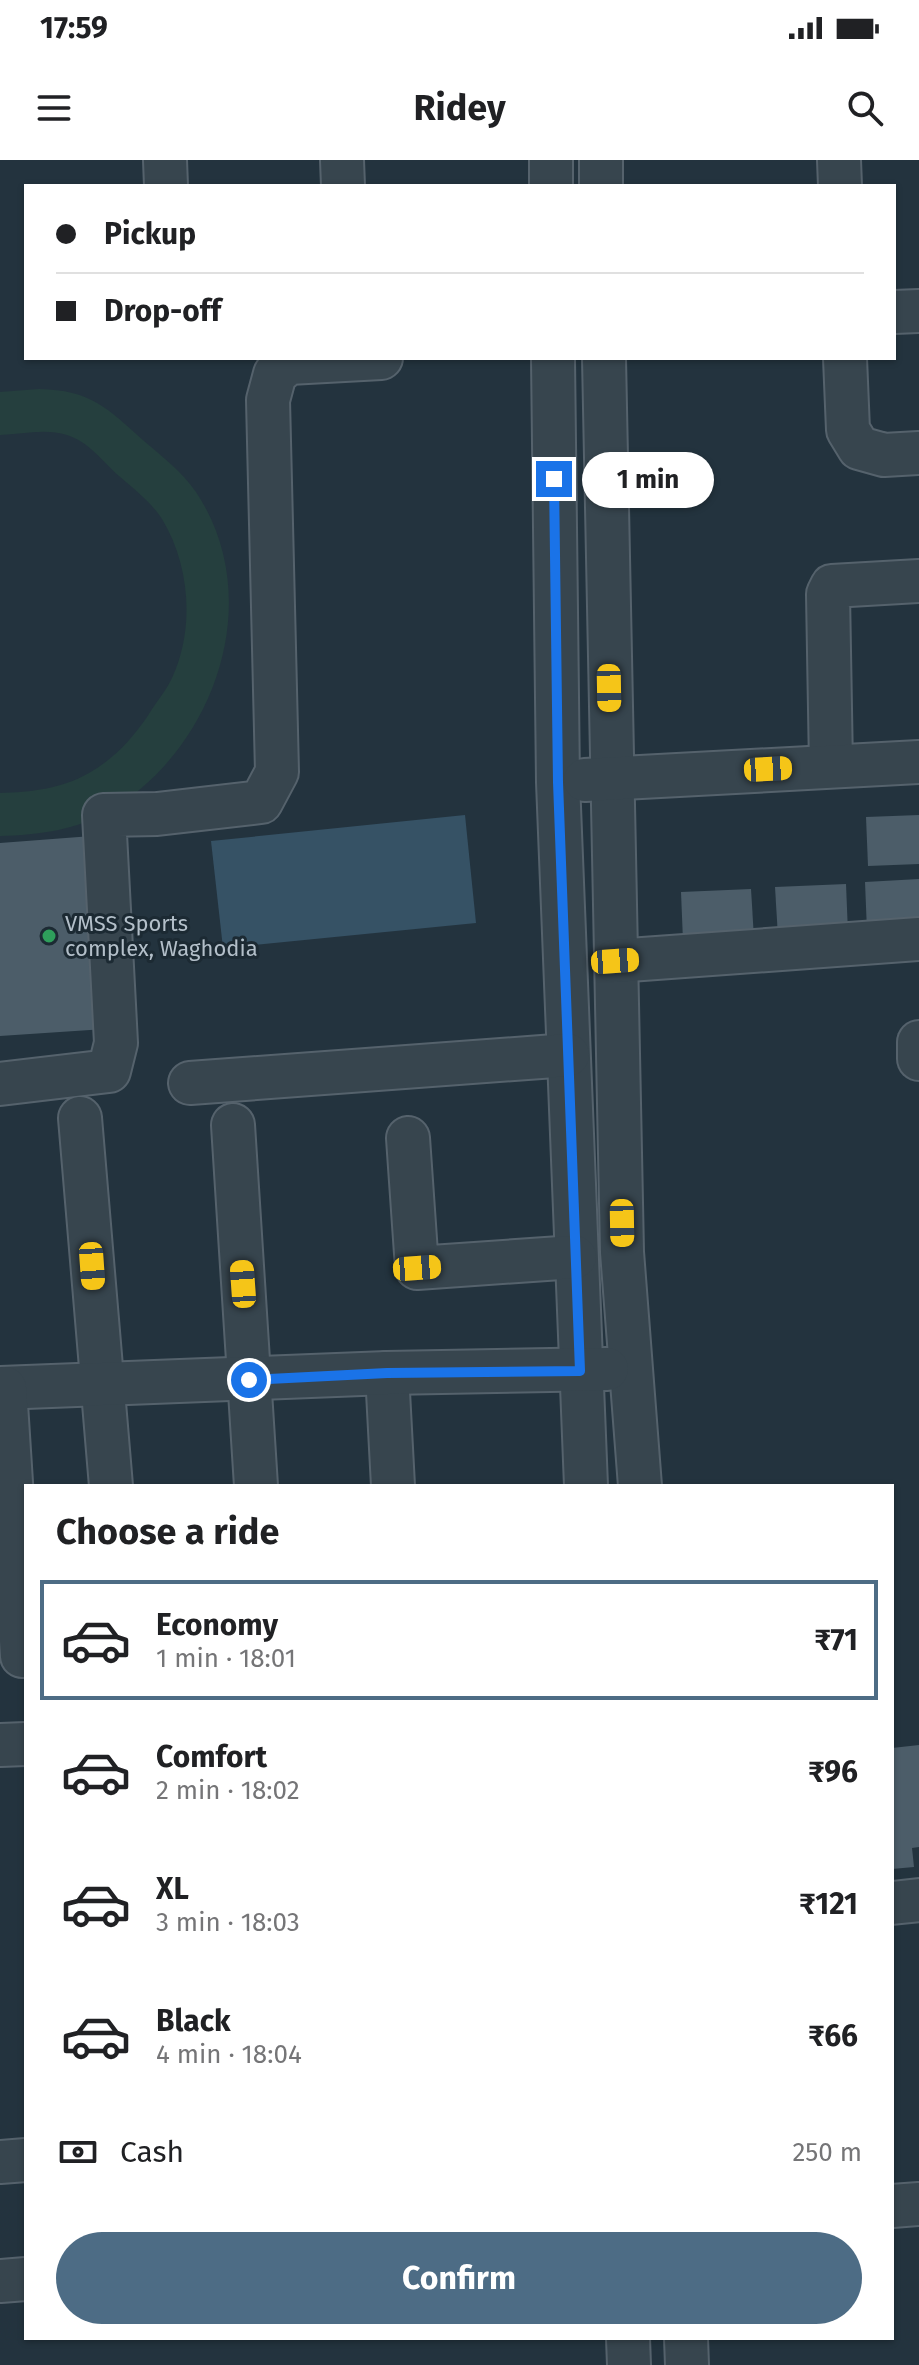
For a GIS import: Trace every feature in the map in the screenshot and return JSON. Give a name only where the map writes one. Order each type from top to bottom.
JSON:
[{"type":"street","points":[[165,160],[166,184]]},
{"type":"street","points":[[342,160],[343,184]]},
{"type":"street","points":[[551,160],[551,184]]},
{"type":"street","points":[[601,160],[601,184]]},
{"type":"street","points":[[839,160],[840,184]]},
{"type":"street","points":[[896,312],[919,311]]},
{"type":"street","points":[[0,1084],[109,1071],[116,1043],[104,815],[157,814],[261,802],[277,772],[268,400],[275,374],[289,363],[344,360]]},
{"type":"street","points":[[553,360],[558,782],[586,1484]]},
{"type":"street","points":[[604,360],[610,778],[622,1252],[640,1484]]},
{"type":"street","points":[[845,360],[848,430],[859,448],[884,455],[919,453]]},
{"type":"street","points":[[831,766],[828,594],[832,586],[919,581]]},
{"type":"street","points":[[558,782],[919,762]]},
{"type":"street","points":[[615,961],[919,939]]},
{"type":"street","points":[[919,1042],[919,1059]]},
{"type":"street","points":[[190,1083],[568,1055]]},
{"type":"street","points":[[80,1118],[111,1484]]},
{"type":"street","points":[[233,1125],[256,1484]]},
{"type":"street","points":[[408,1138],[417,1268],[575,1257]]},
{"type":"street","points":[[22,1656],[2,1388],[632,1367]]},
{"type":"street","points":[[387,1373],[393,1484]]},
{"type":"street","points":[[0,1745],[24,1744]]},
{"type":"street","points":[[894,1903],[919,1900]]},
{"type":"street","points":[[0,2162],[24,2160]]},
{"type":"street","points":[[894,2206],[919,2204]]},
{"type":"street","points":[[0,2281],[24,2279]]},
{"type":"street","points":[[628,2340],[629,2365]]},
{"type":"street","points":[[686,2340],[687,2365]]},
{"type":"green space","points":[[39,389],[72,393],[97,403],[165,459],[191,485],[217,534],[227,578],[228,623],[220,667],[203,710],[179,749],[148,783],[111,810],[85,822],[43,833],[0,836],[0,793],[46,789],[68,783],[107,761],[130,740],[172,678],[184,639],[186,618],[184,577],[179,556],[162,519],[148,501],[95,452],[75,438],[51,432],[0,435],[0,392]]},
{"type":"water","points":[[465,815],[476,923],[223,948],[211,841]]},
{"type":"building","points":[[919,815],[919,864],[868,866],[866,817]]},
{"type":"building","name":"VMSS Sports complex, Waghodia","points":[[92,836],[105,1029],[0,1036],[0,843]]},
{"type":"building","points":[[919,879],[919,929],[867,931],[865,882]]},
{"type":"building","points":[[846,884],[848,933],[778,937],[775,887]]},
{"type":"building","points":[[751,889],[754,938],[683,941],[681,892]]},
{"type":"building","points":[[919,1745],[919,1847],[912,1848],[914,1867],[894,1869],[894,1748]]},
{"type":"place","name":"VMSS Sports complex, Waghodia","points":[[49,936]]},
{"type":"route","points":[[249,1380],[387,1373],[580,1371],[558,782],[554,479]]}]
